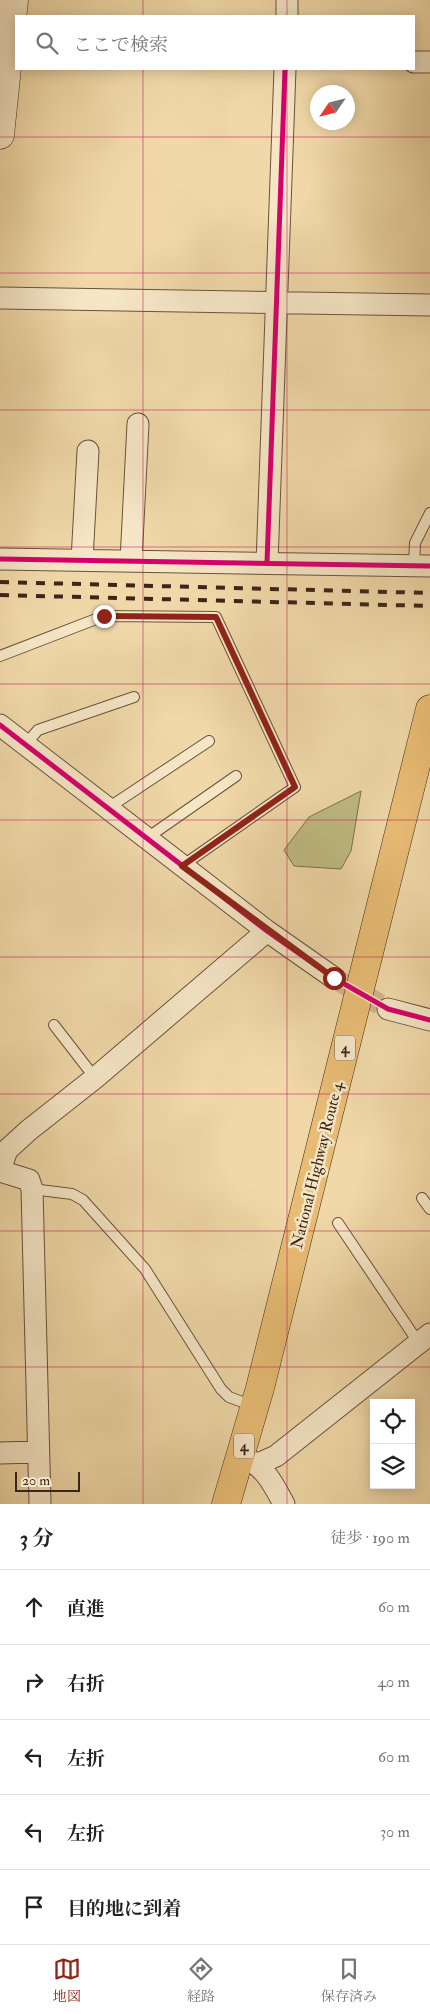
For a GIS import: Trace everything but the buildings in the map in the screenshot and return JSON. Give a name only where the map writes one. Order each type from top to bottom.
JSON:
[{"type":"highway","name":"National Highway Route 4","points":[[226,1504],[250,1460],[255,1407],[430,709]]},
{"type":"street","points":[[0,135],[2,104],[12,50],[14,0]]},
{"type":"street","points":[[287,0],[287,15]]},
{"type":"street","points":[[415,62],[430,62]]},
{"type":"street","points":[[267,563],[285,70]]},
{"type":"street","points":[[0,298],[430,305]]},
{"type":"street","points":[[132,561],[138,424]]},
{"type":"street","points":[[82,560],[88,451]]},
{"type":"street","points":[[0,558],[422,566]]},
{"type":"street","points":[[0,725],[267,931],[334,978]]},
{"type":"street","points":[[40,1504],[32,1189],[29,1180],[0,1170],[7,1150],[29,1130],[95,1078],[267,931]]},
{"type":"street","points":[[388,1009],[430,1020]]},
{"type":"street","points":[[284,1504],[250,1460],[276,1456],[424,1338]]},
{"type":"street","points":[[0,1453],[38,1452]]},
{"type":"lane","points":[[422,566],[415,542],[430,513]]},
{"type":"lane","points":[[0,656],[104,616],[216,617],[295,787],[182,866]]},
{"type":"lane","points":[[26,744],[38,730],[134,697]]},
{"type":"lane","points":[[108,808],[209,741]]},
{"type":"lane","points":[[147,838],[236,776]]},
{"type":"lane","points":[[54,1025],[95,1078]]},
{"type":"lane","points":[[32,1189],[72,1194],[83,1200],[145,1269],[221,1389],[229,1397],[255,1407]]},
{"type":"lane","points":[[422,1198],[430,1209]]},
{"type":"lane","points":[[338,1223],[424,1338]]},
{"type":"shaded area","points":[[361,791],[351,851],[341,869],[294,866],[284,850],[309,817]]},
{"type":"tunnel","points":[[334,978],[388,1009]]},
{"type":"railway","points":[[0,582],[430,593]]},
{"type":"railway","points":[[0,595],[430,606]]},
{"type":"cycle path","points":[[267,563],[285,70]]},
{"type":"cycle path","points":[[0,559],[430,566]]},
{"type":"cycle path","points":[[0,725],[267,931],[334,978],[388,1009],[430,1020]]},
{"type":"route","points":[[104,616],[216,617],[295,787],[182,866],[267,931],[334,978]]}]
